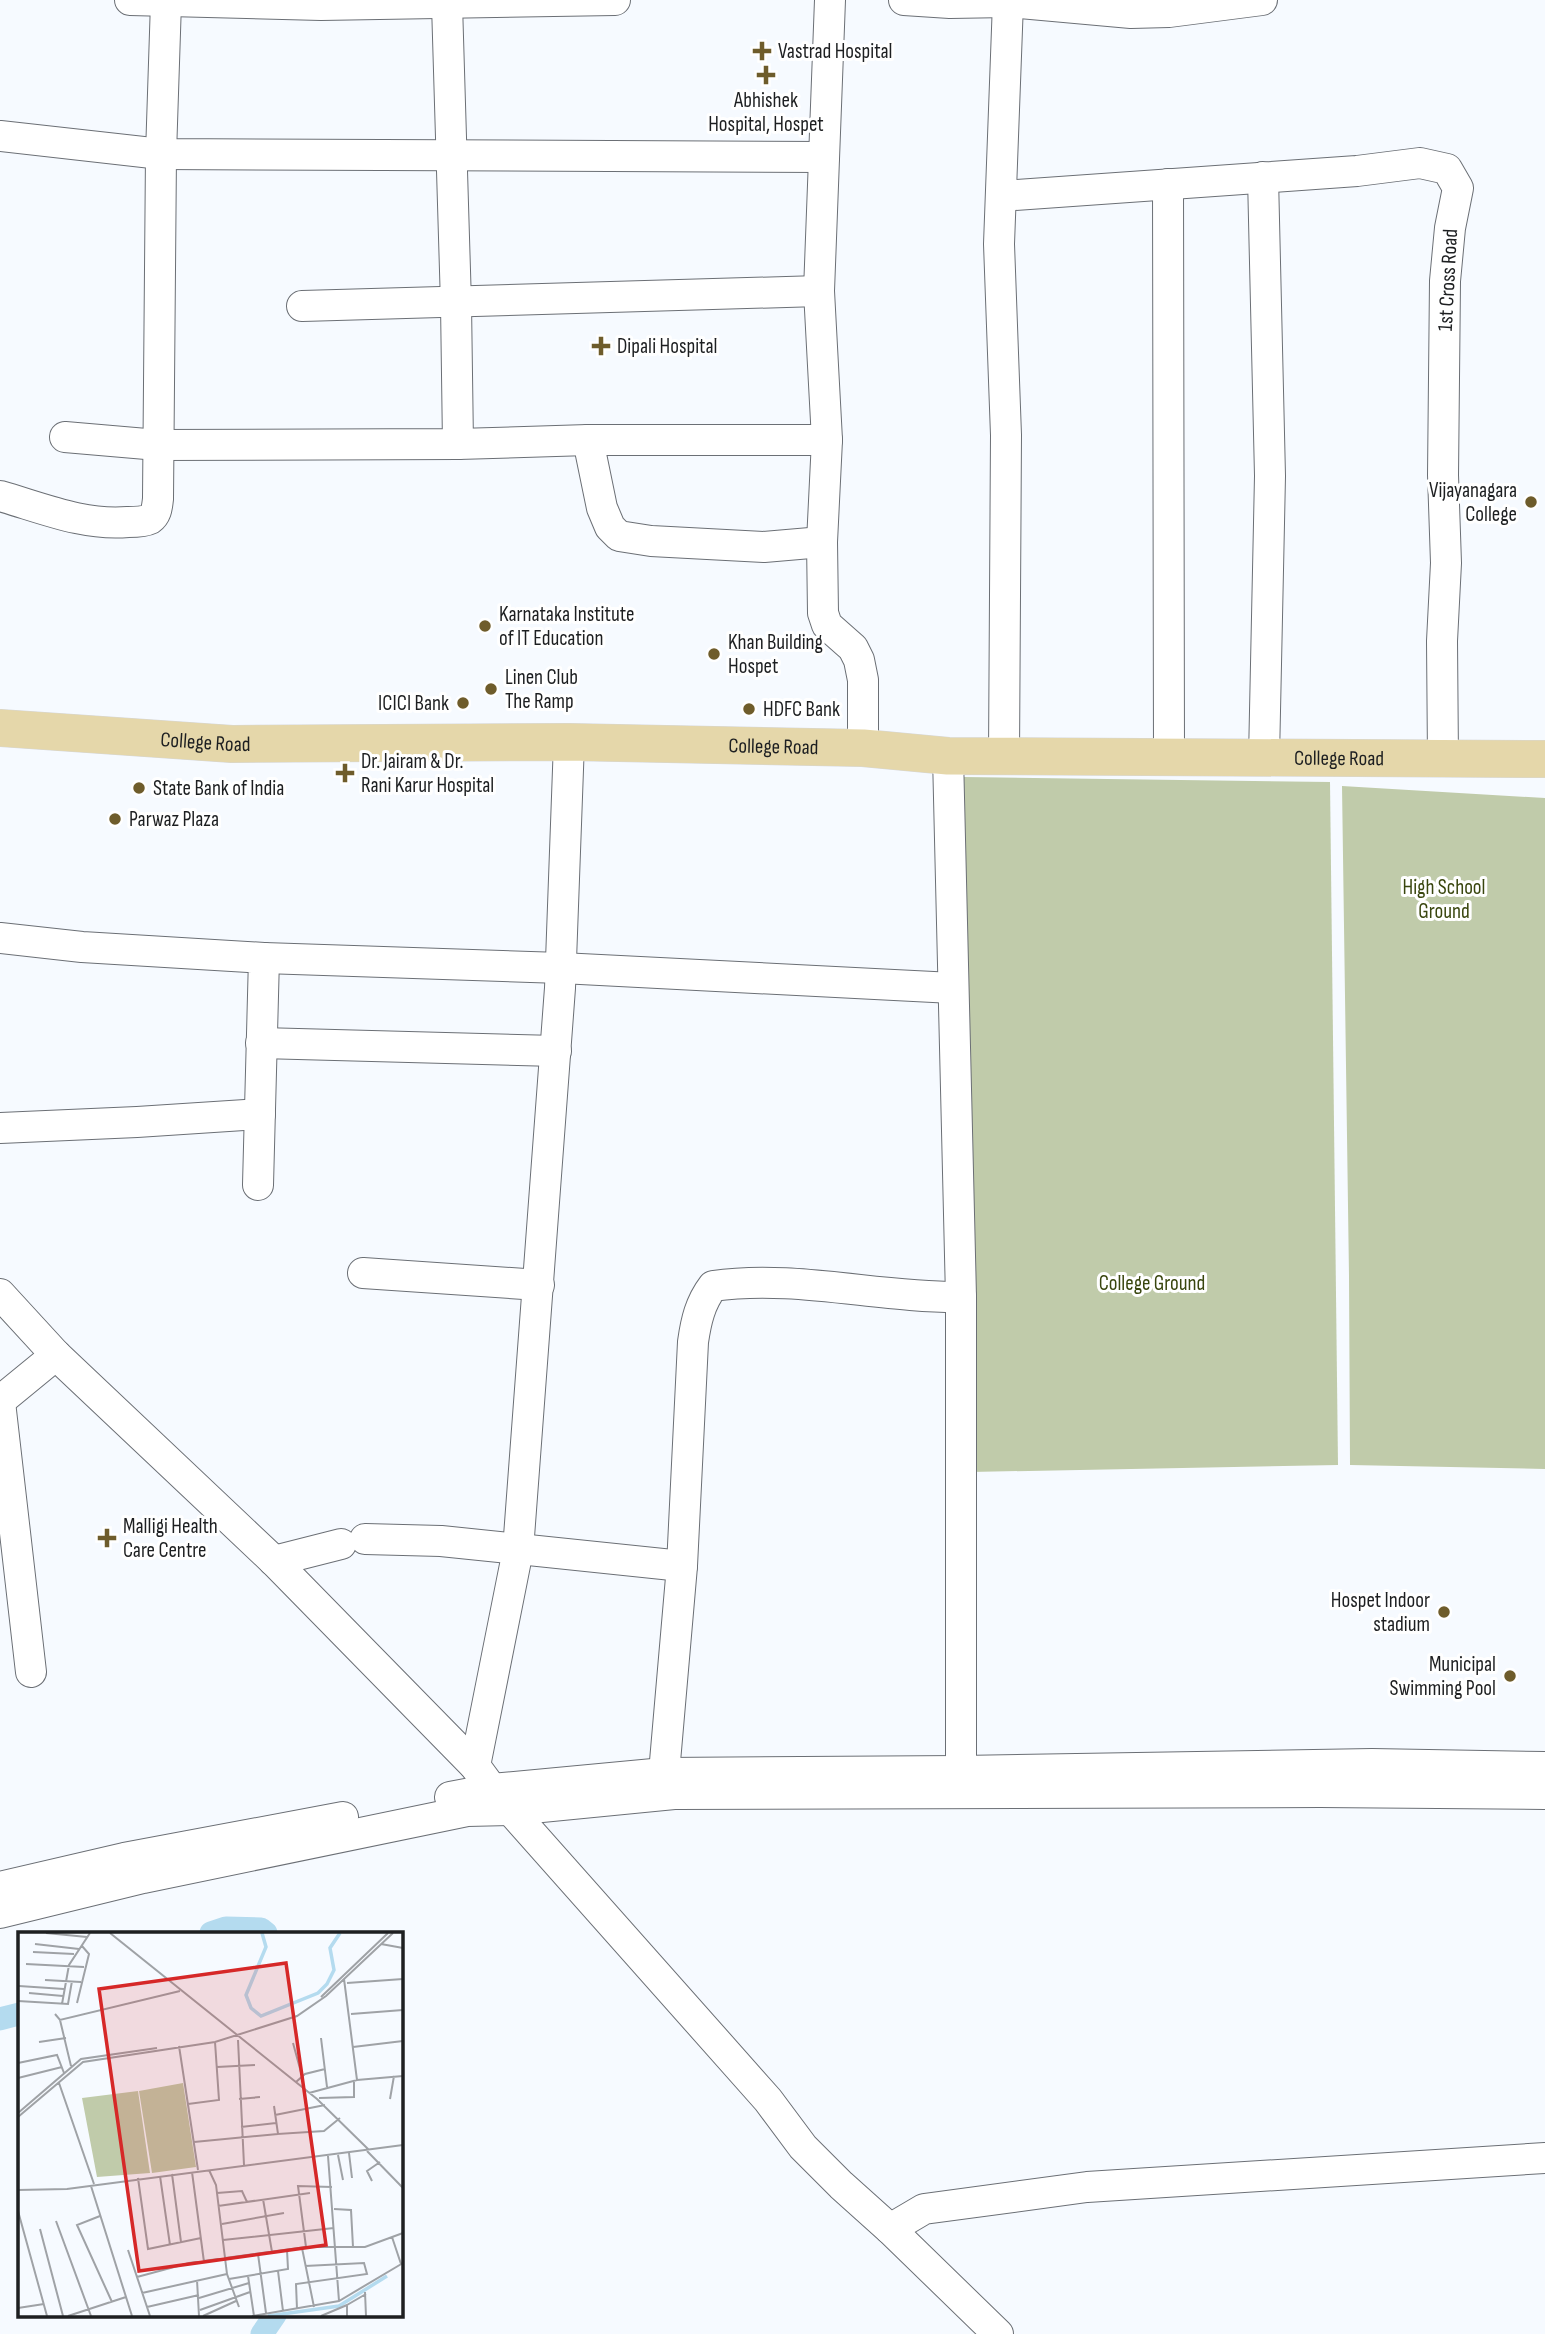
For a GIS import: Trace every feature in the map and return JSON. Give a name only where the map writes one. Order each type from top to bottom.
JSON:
[{"type":"main road","name":"College Road","points":[[0,727],[232,744],[569,743],[863,748],[948,756],[1545,759]]},
{"type":"street","points":[[130,0],[447,4],[615,0]]},
{"type":"street","points":[[830,0],[820,292],[827,440],[822,542],[823,613],[827,625],[853,648],[859,660],[862,671],[863,748]]},
{"type":"street","points":[[904,0],[950,3],[1008,2],[1131,13],[1169,12],[1262,0]]},
{"type":"street","points":[[0,496],[90,521],[114,523],[149,519],[156,513],[159,499],[161,154],[185,1]]},
{"type":"street","points":[[1004,755],[1006,435],[999,244],[1008,2]]},
{"type":"street","points":[[447,4],[458,444]]},
{"type":"street","points":[[0,136],[161,154],[824,157]]},
{"type":"street","name":"1st Cross Road","points":[[1001,196],[1357,171],[1420,163],[1447,169],[1458,188],[1450,228],[1446,281],[1443,760]]},
{"type":"street","points":[[1263,177],[1270,476],[1264,758]]},
{"type":"street","points":[[1168,184],[1170,758]]},
{"type":"street","points":[[302,306],[456,304],[820,292]]},
{"type":"street","points":[[65,437],[158,445],[827,440]]},
{"type":"street","points":[[588,440],[603,509],[610,527],[619,536],[651,541],[764,547],[822,542]]},
{"type":"street","points":[[0,1913],[144,1878],[467,1811],[493,1788],[518,1550],[556,1051],[569,743]]},
{"type":"street","points":[[948,756],[961,1297],[961,1782]]},
{"type":"street","points":[[0,938],[82,947],[264,958],[561,968],[953,988]]},
{"type":"street","points":[[258,1185],[264,958]]},
{"type":"street","points":[[261,1043],[556,1051]]},
{"type":"street","points":[[0,1128],[260,1114]]},
{"type":"street","points":[[363,1273],[538,1285]]},
{"type":"street","points":[[664,1773],[682,1566],[693,1342],[704,1298],[713,1286],[756,1283],[845,1288],[931,1298],[961,1297]]},
{"type":"street","points":[[0,1294],[56,1355],[274,1561],[493,1788],[768,2100],[803,2147],[998,2334]]},
{"type":"street","points":[[31,1672],[0,1401],[56,1355]]},
{"type":"street","points":[[274,1561],[353,1542],[441,1541],[682,1566]]},
{"type":"street","points":[[493,1788],[674,1794],[1372,1764],[1545,1767]]},
{"type":"street","points":[[0,1887],[124,1858],[493,1788],[664,1773],[1320,1792],[1545,1794]]},
{"type":"street","points":[[890,2228],[924,2209],[1087,2187],[1545,2158]]},
{"type":"green space","name":"College Ground","points":[[964,777],[1330,782],[1338,1465],[970,1472]]},
{"type":"green space","name":"High School Ground","points":[[1342,786],[1545,798],[1545,1469],[1350,1465]]},
{"type":"waterway","points":[[214,1932],[226,1928],[261,1929],[265,1932]]},
{"type":"waterway","points":[[0,2019],[18,2014]]},
{"type":"waterway","points":[[262,2334],[274,2316]]},
{"type":"place","name":"Vastrad Hospital","points":[[762,51]]},
{"type":"place","name":"Abhishek Hospital, Hospet","points":[[766,75]]},
{"type":"place","name":"Dipali Hospital","points":[[601,346]]},
{"type":"place","name":"Vijayanagara College","points":[[1531,502]]},
{"type":"place","name":"Karnataka Institute of IT Education","points":[[485,626]]},
{"type":"place","name":"Khan Building Hospet","points":[[714,654]]},
{"type":"place","name":"Linen Club The Ramp","points":[[491,689]]},
{"type":"place","name":"ICICI Bank","points":[[463,703]]},
{"type":"place","name":"HDFC Bank","points":[[749,709]]},
{"type":"place","name":"Dr. Jairam & Dr. Rani Karur Hospital","points":[[345,773]]},
{"type":"place","name":"State Bank of India","points":[[139,788]]},
{"type":"place","name":"Parwaz Plaza","points":[[115,819]]},
{"type":"place","name":"Malligi Health Care Centre","points":[[107,1538]]},
{"type":"place","name":"Hospet Indoor stadium","points":[[1444,1612]]},
{"type":"place","name":"Municipal Swimming Pool","points":[[1510,1676]]}]
